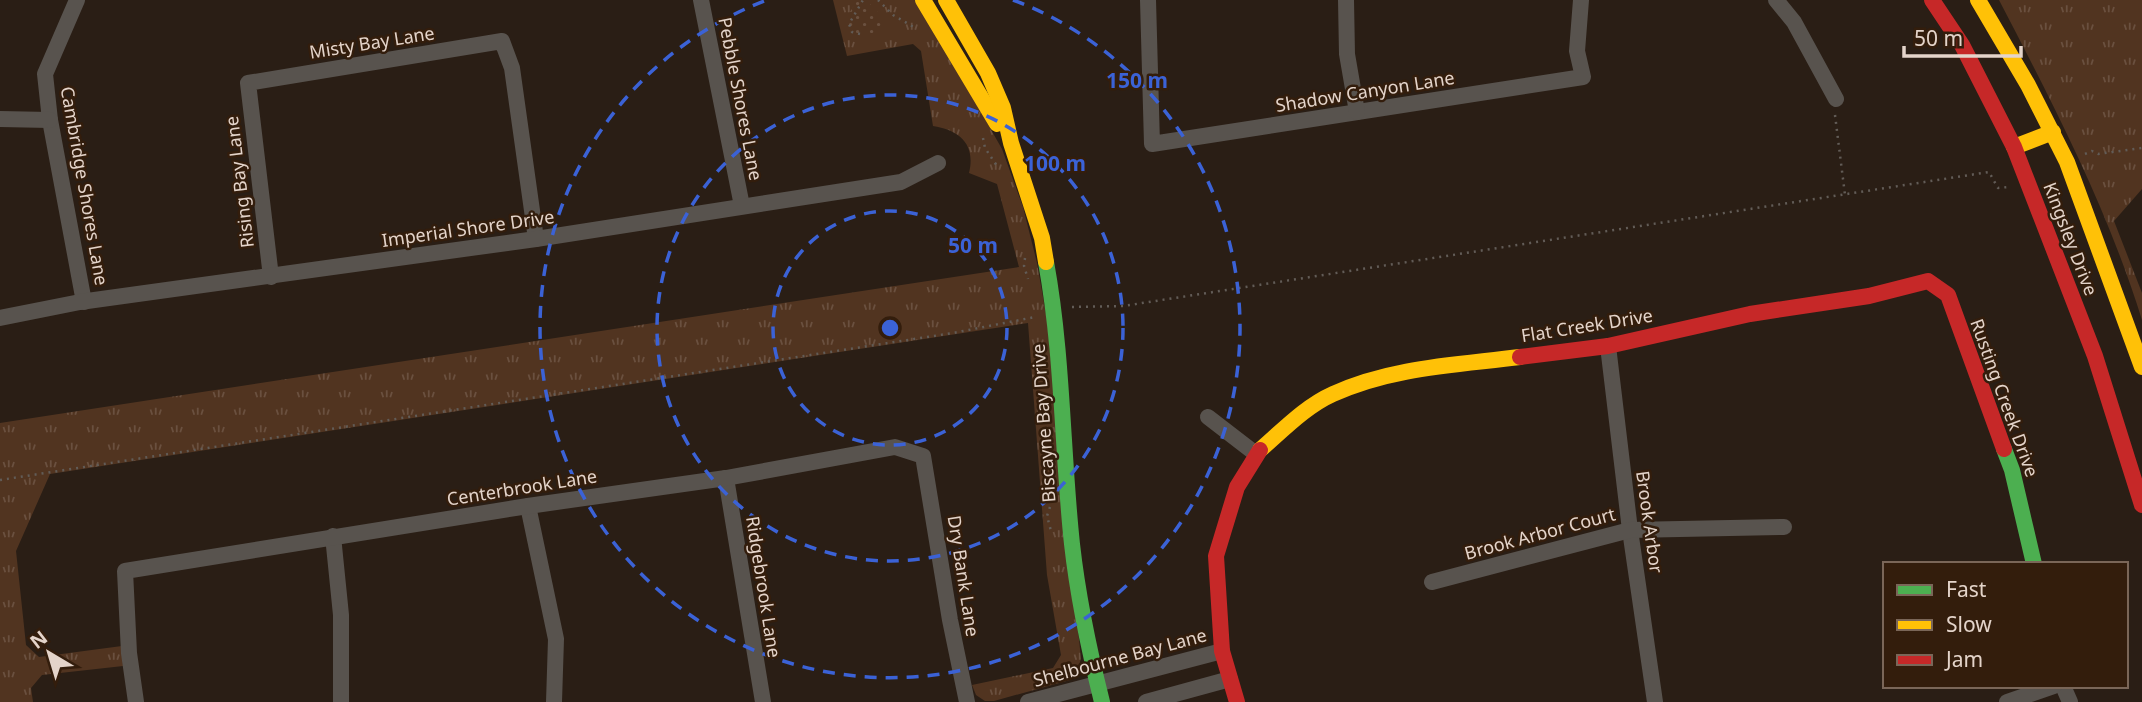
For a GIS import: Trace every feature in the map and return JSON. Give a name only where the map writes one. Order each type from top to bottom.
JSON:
[{"type":"street","name":"Cambridge Shores Lane","points":[[77,0],[45,74],[50,120],[84,302]]},
{"type":"street","name":"Pebble Shores Lane","points":[[701,0],[742,206]]},
{"type":"street","name":"Biscayne Bay Drive","points":[[923,0],[990,113],[1011,143]]},
{"type":"street","name":"Biscayne Bay Drive","points":[[946,0],[988,73],[1003,108],[1011,143],[1042,238],[1055,311],[1072,545],[1087,640],[1102,702]]},
{"type":"street","name":"Shadow Canyon Lane","points":[[1148,0],[1152,144],[1583,77],[1577,51],[1581,0]]},
{"type":"street","points":[[1346,0],[1347,54],[1357,112]]},
{"type":"street","points":[[1776,0],[1794,22],[1836,99]]},
{"type":"street","name":"Kingsley Drive","points":[[1932,0],[1962,45],[2014,147],[2095,356],[2142,505]]},
{"type":"street","name":"Kingsley Drive","points":[[1978,0],[2053,132],[2067,162],[2142,367]]},
{"type":"street","name":"Misty Bay Lane","points":[[247,83],[502,41],[512,68],[536,239]]},
{"type":"street","name":"Rising Bay Lane","points":[[247,83],[271,277]]},
{"type":"street","points":[[0,119],[50,120]]},
{"type":"street","points":[[2014,147],[2053,132]]},
{"type":"street","name":"Imperial Shore Drive","points":[[0,318],[84,302],[536,239],[901,182],[938,163]]},
{"type":"street","name":"Flat Creek Drive","points":[[1237,702],[1222,651],[1216,556],[1237,487],[1256,454],[1301,414],[1332,394],[1393,373],[1608,346],[1750,314],[1869,296],[1928,281],[1941,289]]},
{"type":"street","name":"Rusting Creek Drive","points":[[1941,289],[1948,295],[1984,400],[2012,470],[2034,562]]},
{"type":"street","name":"Brook Arbor","points":[[1608,346],[1630,530],[1655,702]]},
{"type":"street","points":[[1208,417],[1256,454]]},
{"type":"street","name":"Centerbrook Lane","points":[[136,702],[129,653],[125,571],[333,536],[726,478],[895,447],[923,456]]},
{"type":"street","name":"Dry Bank Lane","points":[[923,456],[950,620],[967,702]]},
{"type":"street","name":"Ridgebrook Lane","points":[[726,478],[763,702]]},
{"type":"street","points":[[528,506],[556,639],[554,702]]},
{"type":"street","name":"Brook Arbor Court","points":[[1432,582],[1630,530],[1784,527]]},
{"type":"street","points":[[333,536],[341,615],[341,702]]},
{"type":"street","name":"Shelbourne Bay Lane","points":[[1028,702],[1222,651]]},
{"type":"street","points":[[1146,702],[1230,679]]},
{"type":"street","points":[[2007,702],[2048,688]]},
{"type":"path","points":[[860,34],[852,32],[849,24],[863,0]]},
{"type":"path","points":[[878,0],[893,15],[926,35]]},
{"type":"path","points":[[1836,99],[1835,124],[1845,195]]},
{"type":"path","points":[[982,137],[985,148],[1002,175]]},
{"type":"path","points":[[2067,162],[2092,151],[2098,155],[2142,148]]},
{"type":"path","points":[[1055,311],[1079,306],[1124,306],[1989,172],[1998,188],[2010,186],[2026,177]]},
{"type":"path","points":[[1026,253],[1024,266],[1029,280]]},
{"type":"path","points":[[1036,307],[1038,327]]},
{"type":"path","points":[[0,480],[953,333],[1036,317]]},
{"type":"path","points":[[1051,502],[1047,516],[1052,536]]},
{"type":"green space","points":[[833,0],[917,0],[1002,149],[1023,207],[1047,320],[1081,659],[1076,674],[1070,680],[994,701],[985,701],[976,695],[972,685],[1053,668],[1061,655],[1047,575],[1028,323],[50,474],[16,551],[26,645],[39,657],[122,646],[123,666],[42,675],[31,688],[33,702],[0,702],[0,423],[1019,267],[997,184],[969,173],[970,154],[964,140],[951,131],[933,126],[921,51],[913,44],[847,56]]},
{"type":"green space","points":[[857,0],[870,4],[884,21],[877,32],[855,37],[847,29],[847,17]]},
{"type":"green space","points":[[1999,0],[2142,0],[2142,189],[2114,221],[2142,293],[2142,320],[2096,197],[2059,117]]},
{"type":"traffic: fast","points":[[1046,262],[1056,332],[1074,564],[1084,624],[1102,702]]},
{"type":"traffic: fast","points":[[2004,449],[2012,470],[2034,562]]},
{"type":"traffic: slow","points":[[923,0],[997,124]]},
{"type":"traffic: slow","points":[[946,0],[988,73],[1003,108],[1011,143],[1042,238],[1046,262]]},
{"type":"traffic: slow","points":[[1978,0],[2028,85],[2067,162],[2142,367]]},
{"type":"traffic: slow","points":[[2014,147],[2053,132]]},
{"type":"traffic: slow","points":[[1260,450],[1313,405],[1355,385],[1425,368],[1520,357]]},
{"type":"traffic: jam","points":[[1932,0],[1962,45],[2014,147],[2095,356],[2142,505]]},
{"type":"traffic: jam","points":[[1520,357],[1608,346],[1750,314],[1869,296],[1928,281],[1948,295],[2004,449]]},
{"type":"traffic: jam","points":[[1237,702],[1222,651],[1216,556],[1237,487],[1260,450]]}]
